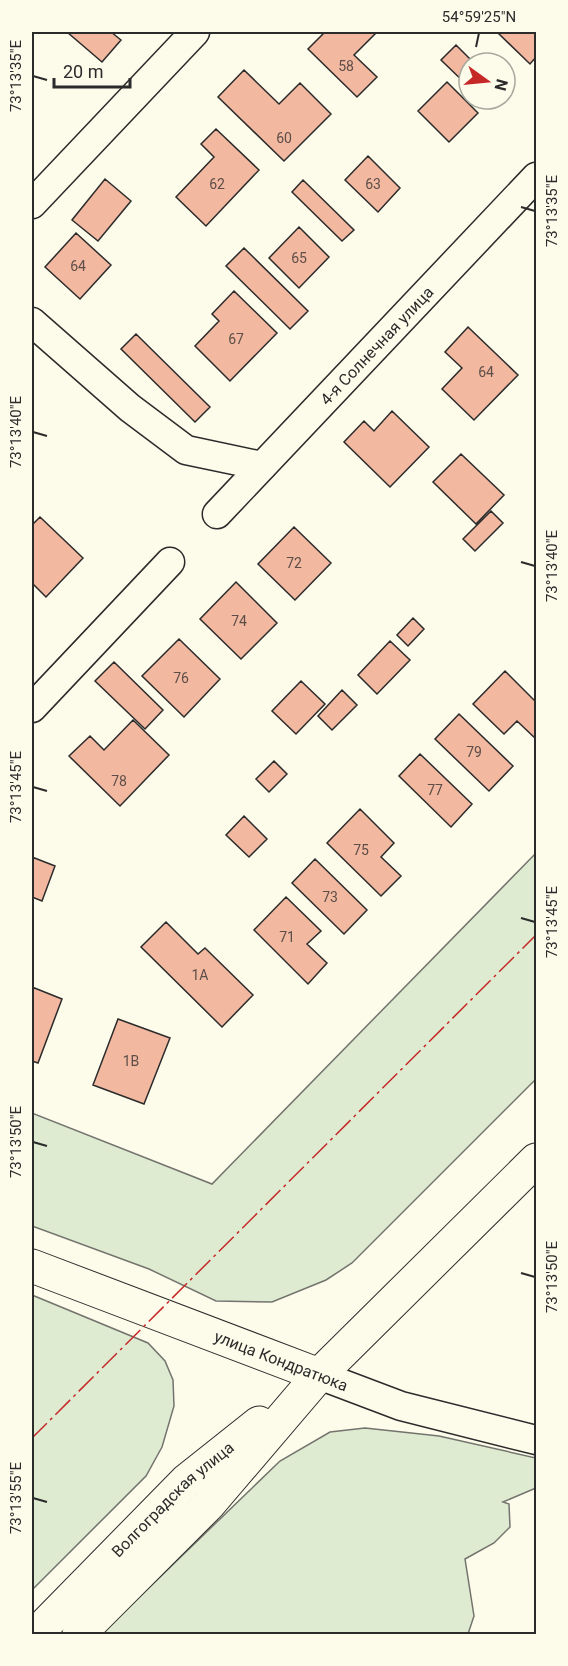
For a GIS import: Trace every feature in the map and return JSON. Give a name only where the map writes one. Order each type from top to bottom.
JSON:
[{"type":"main road","name":"Волгоградская улица","points":[[79,1635],[209,1504],[319,1375],[537,1160]]},
{"type":"main road","name":"улица Кондратюка","points":[[32,1266],[319,1375]]},
{"type":"main road","name":"Волгоградская улица","points":[[36,1635],[186,1481],[319,1375]]},
{"type":"street","points":[[32,204],[195,32]]},
{"type":"street","name":"4-я Солнечная улица","points":[[217,514],[537,177]]},
{"type":"street","points":[[32,322],[130,408],[186,450],[262,465]]},
{"type":"street","points":[[32,708],[170,562]]},
{"type":"street","name":"улица Кондратюка","points":[[319,1375],[401,1406],[537,1440]]},
{"type":"green space","points":[[536,853],[536,1079],[352,1263],[326,1280],[272,1302],[216,1301],[149,1269],[32,1226],[32,1113],[212,1184]]},
{"type":"green space","points":[[32,1295],[148,1343],[165,1361],[173,1380],[174,1406],[162,1447],[146,1476],[32,1590]]},
{"type":"green space","points":[[365,1428],[439,1436],[536,1458],[536,1488],[503,1502],[509,1504],[510,1527],[494,1543],[465,1559],[474,1616],[468,1634],[101,1634],[280,1461],[330,1432]]},
{"type":"building","points":[[67,32],[111,32],[121,40],[102,62]]},
{"type":"building","points":[[325,32],[377,32],[354,55],[377,77],[357,97],[308,49]]},
{"type":"building","points":[[497,32],[536,32],[536,57],[530,64]]},
{"type":"building","points":[[456,45],[462,51],[457,51],[457,75],[441,60]]},
{"type":"building","points":[[244,70],[279,104],[300,83],[331,114],[284,161],[218,97]]},
{"type":"building","points":[[447,82],[457,92],[457,111],[476,111],[478,113],[449,142],[418,111]]},
{"type":"building","points":[[216,129],[259,170],[206,226],[176,197],[214,157],[201,144]]},
{"type":"building","points":[[368,156],[400,188],[378,212],[345,180]]},
{"type":"building","points":[[105,179],[131,201],[98,241],[72,220]]},
{"type":"building","points":[[303,180],[354,230],[342,241],[292,192]]},
{"type":"building","points":[[299,227],[329,257],[299,288],[269,258]]},
{"type":"building","points":[[76,233],[111,265],[80,299],[45,267]]},
{"type":"building","points":[[244,248],[308,311],[290,329],[226,266]]},
{"type":"building","points":[[234,291],[277,333],[230,381],[195,346],[219,321],[212,314]]},
{"type":"building","points":[[468,327],[518,375],[474,420],[442,389],[462,368],[445,352]]},
{"type":"building","points":[[136,334],[210,407],[195,422],[121,349]]},
{"type":"building","points":[[392,411],[429,447],[390,487],[344,442],[364,421],[374,431]]},
{"type":"building","points":[[461,454],[504,495],[476,524],[433,482]]},
{"type":"building","points":[[491,511],[503,523],[475,551],[463,539]]},
{"type":"building","points":[[40,517],[83,558],[46,597],[32,583],[32,525]]},
{"type":"building","points":[[294,527],[331,563],[295,600],[258,564]]},
{"type":"building","points":[[236,582],[277,623],[241,659],[200,619]]},
{"type":"building","points":[[413,618],[424,629],[408,646],[397,635]]},
{"type":"building","points":[[179,639],[220,679],[184,717],[142,676]]},
{"type":"building","points":[[390,641],[410,660],[377,694],[358,675]]},
{"type":"building","points":[[114,662],[163,710],[145,729],[95,681]]},
{"type":"building","points":[[505,671],[536,702],[536,739],[517,721],[504,734],[473,704]]},
{"type":"building","points":[[301,681],[325,704],[296,734],[272,711]]},
{"type":"building","points":[[342,690],[357,705],[332,730],[318,716]]},
{"type":"building","points":[[459,714],[513,766],[489,791],[435,739]]},
{"type":"building","points":[[133,720],[169,755],[120,806],[69,756],[90,736],[104,750]]},
{"type":"building","points":[[420,754],[472,804],[451,827],[399,776]]},
{"type":"building","points":[[274,761],[287,774],[269,792],[256,779]]},
{"type":"building","points":[[360,809],[394,843],[381,857],[401,876],[381,896],[327,843]]},
{"type":"building","points":[[244,816],[267,839],[249,857],[226,835]]},
{"type":"building","points":[[32,857],[55,866],[42,901],[32,897]]},
{"type":"building","points":[[315,859],[367,910],[344,934],[292,883]]},
{"type":"building","points":[[286,897],[321,931],[307,944],[327,963],[308,984],[254,930]]},
{"type":"building","points":[[166,922],[198,954],[205,948],[253,995],[222,1027],[141,947]]},
{"type":"building","points":[[32,987],[62,999],[38,1063],[32,1061]]},
{"type":"building","points":[[118,1019],[170,1038],[144,1104],[93,1085]]},
{"type":"power","points":[[32,1438],[536,935]]}]
